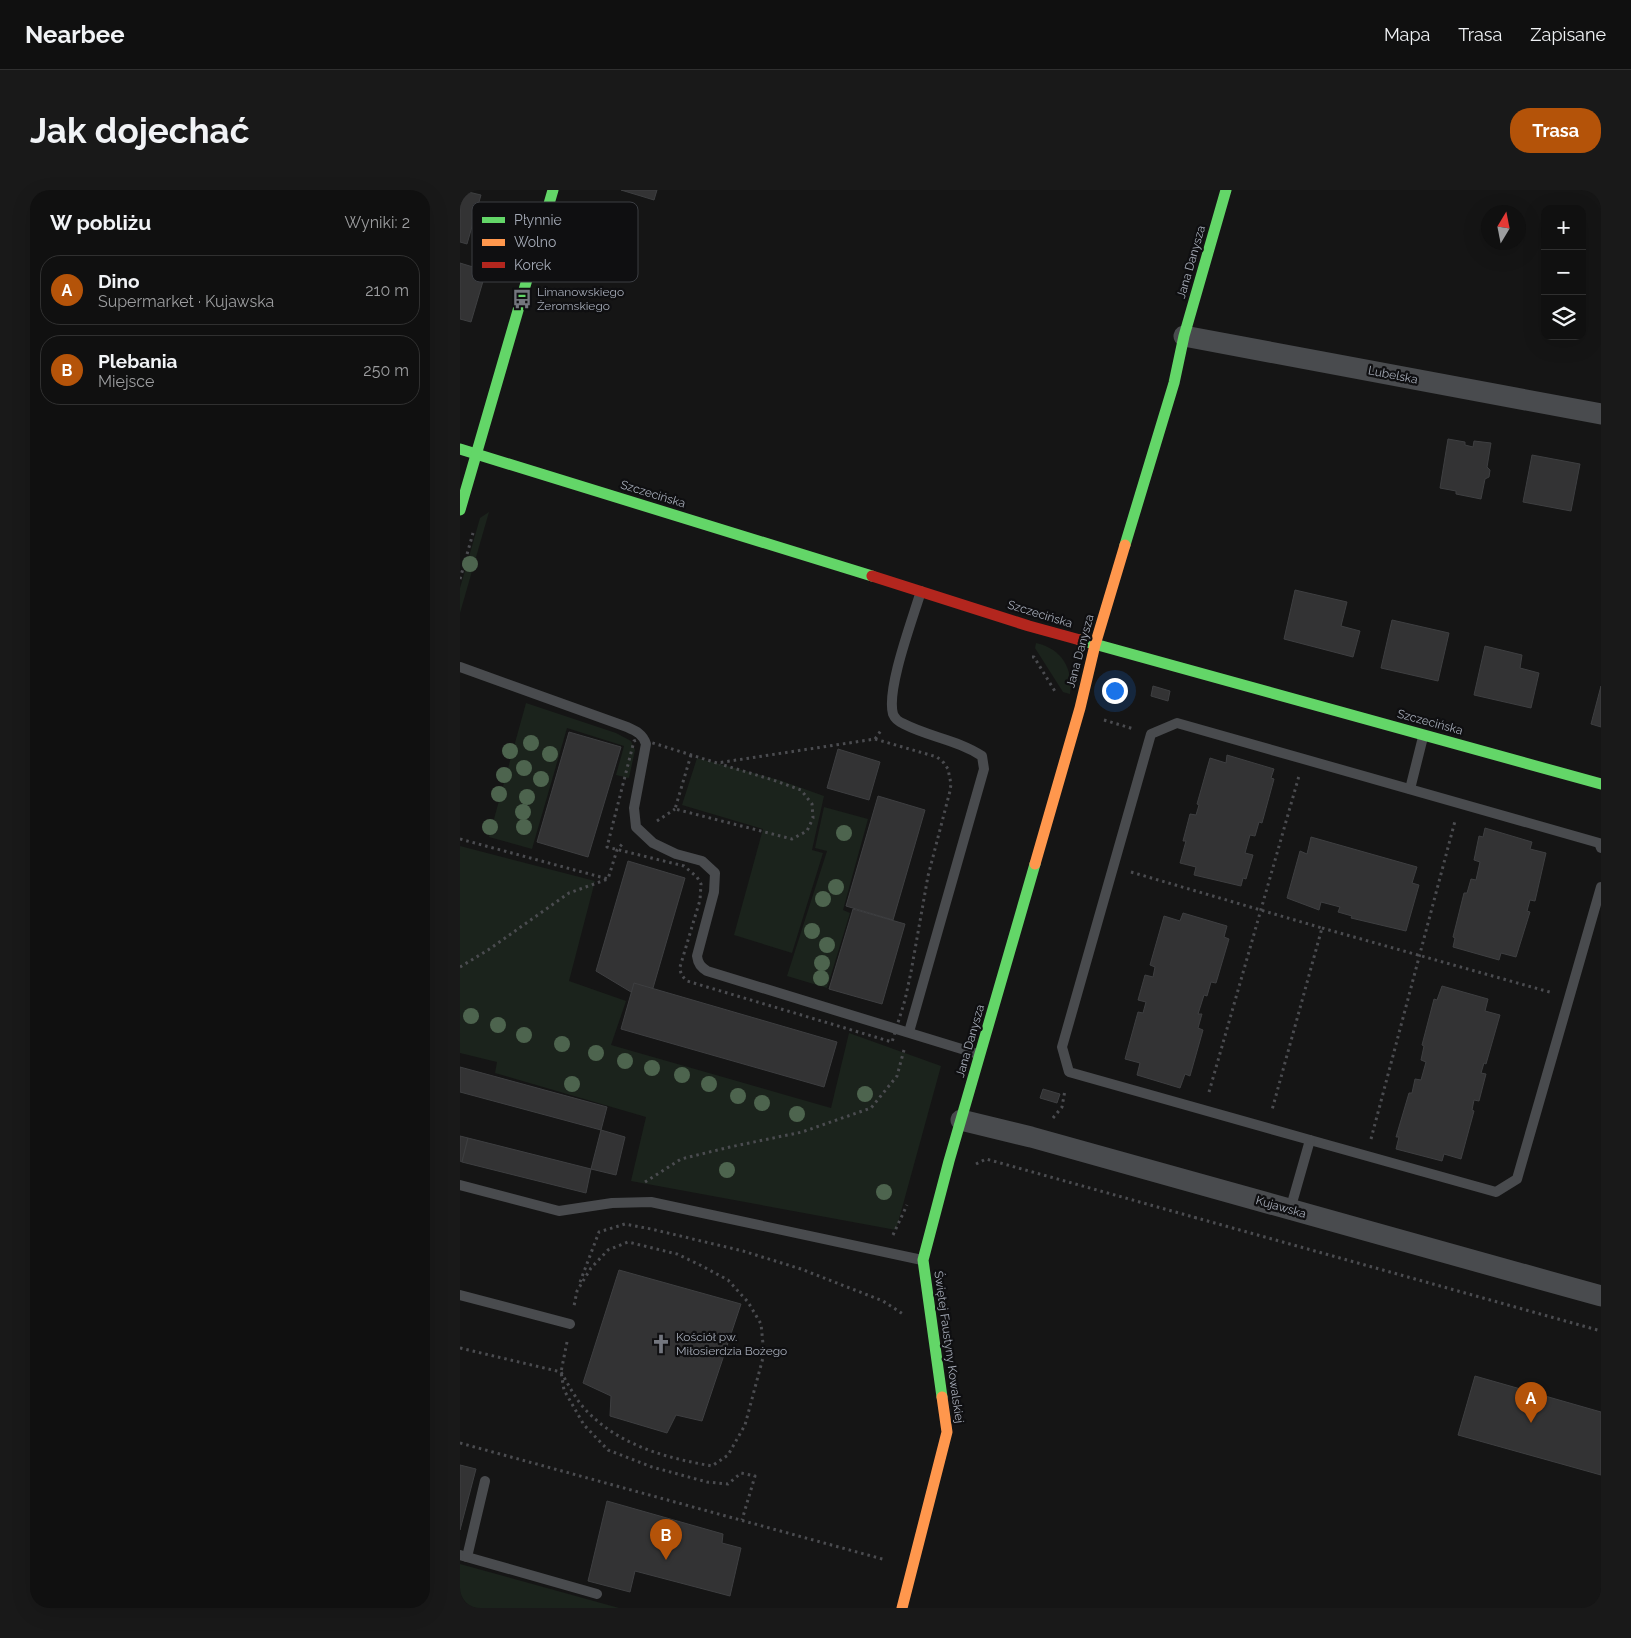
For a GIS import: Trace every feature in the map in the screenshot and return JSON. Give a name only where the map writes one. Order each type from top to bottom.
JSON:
[{"type":"street","name":"Jana Danysza","points":[[961,1120],[1080,708],[1095,645],[1174,383],[1184,336],[1226,190]]},
{"type":"street","points":[[460,510],[526,282]]},
{"type":"street","name":"Lubelska","points":[[1184,336],[1601,414]]},
{"type":"street","name":"Szczecińska","points":[[460,449],[921,590],[1029,626],[1601,784]]},
{"type":"street","name":"Kujawska","points":[[961,1120],[1031,1137],[1601,1296]]},
{"type":"street","name":"Świętej Faustyny Kowalskiej","points":[[902,1608],[947,1432],[923,1260],[961,1120]]},
{"type":"lane","points":[[909,1032],[984,769],[982,756],[970,747],[909,727],[896,719],[893,713],[894,680],[921,590]]},
{"type":"lane","points":[[460,667],[639,732],[646,744],[634,808],[636,827],[652,844],[676,854],[702,861],[715,874],[714,892],[697,956],[701,967],[707,971],[980,1054]]},
{"type":"lane","points":[[1601,848],[1599,843],[1177,723],[1151,734],[1062,1047],[1069,1072],[1496,1192],[1517,1179],[1601,887]]},
{"type":"lane","points":[[1410,789],[1424,735]]},
{"type":"lane","points":[[1290,1210],[1310,1140]]},
{"type":"lane","points":[[460,1185],[559,1211],[612,1203],[651,1202],[923,1260]]},
{"type":"lane","points":[[460,1295],[570,1324]]},
{"type":"lane","points":[[486,1481],[463,1556],[597,1594]]},
{"type":"path","points":[[460,579],[475,527]]},
{"type":"path","points":[[1028,655],[1034,657],[1056,693],[1054,701]]},
{"type":"path","points":[[1096,718],[1122,726]]},
{"type":"path","points":[[717,763],[875,739],[937,757],[944,763],[950,776],[950,791],[928,876],[905,1000]]},
{"type":"path","points":[[645,740],[800,790],[812,804],[813,818],[807,831],[792,839],[675,809]]},
{"type":"path","points":[[608,878],[617,850],[623,843],[675,809],[691,755]]},
{"type":"path","points":[[1205,1110],[1304,759]]},
{"type":"path","points":[[1367,1156],[1460,803]]},
{"type":"path","points":[[460,839],[608,878]]},
{"type":"path","points":[[1113,866],[1569,998]]},
{"type":"path","points":[[460,967],[515,932],[569,893],[608,878]]},
{"type":"path","points":[[1267,1128],[1322,928]]},
{"type":"path","points":[[612,1203],[681,1159],[730,1146],[802,1132],[871,1108],[897,1076],[909,1032]]},
{"type":"path","points":[[971,1167],[986,1159],[1601,1331]]},
{"type":"path","points":[[886,1252],[908,1203]]},
{"type":"path","points":[[1196,1219],[1197,1213]]},
{"type":"path","points":[[742,1520],[755,1476],[741,1473],[728,1484],[707,1482],[652,1468],[608,1450],[584,1425],[564,1390],[561,1372],[577,1290],[599,1232],[625,1224],[743,1251],[801,1269],[883,1301],[933,1333]]},
{"type":"path","points":[[460,1348],[561,1372],[584,1408],[611,1433],[637,1446],[712,1466],[728,1455],[745,1425],[764,1354],[761,1324],[748,1302],[728,1280],[677,1254],[628,1242],[608,1250],[591,1268],[577,1290]]},
{"type":"path","points":[[460,1443],[912,1568]]},
{"type":"shaded area","points":[[489,512],[460,613],[460,588],[480,518]]},
{"type":"shaded area","points":[[1036,643],[1053,650],[1064,661],[1070,676],[1070,694],[1063,692],[1035,648]]},
{"type":"shaded area","points":[[526,703],[616,733],[631,741],[635,750],[629,778],[616,775],[624,746],[567,728],[532,849],[489,837]]},
{"type":"shaded area","points":[[697,758],[779,780],[824,796],[812,850],[823,853],[792,953],[734,935],[763,829],[682,805]]},
{"type":"shaded area","points":[[824,807],[868,819],[843,910],[850,913],[827,988],[787,976],[827,851],[815,848]]},
{"type":"shaded area","points":[[460,846],[595,881],[569,981],[626,1001],[611,1045],[831,1108],[849,1033],[941,1066],[896,1230],[631,1181],[646,1117],[495,1073],[497,1062],[460,1053]]},
{"type":"shaded area","points":[[460,1564],[619,1608],[460,1608]]},
{"type":"building","points":[[460,190],[481,195],[479,202],[472,202],[472,226],[467,244],[460,242]]},
{"type":"building","points":[[621,190],[657,190],[654,200]]},
{"type":"building","points":[[460,263],[472,267],[472,282],[483,282],[471,322],[460,319]]},
{"type":"building","points":[[1448,439],[1465,442],[1465,445],[1473,447],[1474,441],[1491,443],[1487,467],[1490,470],[1489,477],[1485,479],[1481,499],[1456,494],[1456,491],[1440,488]]},
{"type":"building","points":[[1532,455],[1580,464],[1571,511],[1523,502]]},
{"type":"building","points":[[1295,590],[1347,602],[1341,626],[1360,631],[1353,657],[1284,639]]},
{"type":"building","points":[[1392,620],[1449,633],[1438,681],[1381,668]]},
{"type":"building","points":[[1485,646],[1522,655],[1520,668],[1539,673],[1531,708],[1474,695]]},
{"type":"building","points":[[1153,686],[1170,691],[1168,701],[1151,696]]},
{"type":"building","points":[[1601,686],[1601,727],[1591,724]]},
{"type":"building","points":[[569,732],[621,747],[588,857],[537,842]]},
{"type":"building","points":[[838,749],[880,762],[869,800],[827,788]]},
{"type":"building","points":[[1227,755],[1274,769],[1271,778],[1274,779],[1262,823],[1259,822],[1255,836],[1250,835],[1245,853],[1253,855],[1246,879],[1243,878],[1241,886],[1194,875],[1196,867],[1180,863],[1190,814],[1196,815],[1199,805],[1197,804],[1210,758],[1226,763]]},
{"type":"building","points":[[878,796],[925,810],[893,920],[846,906]]},
{"type":"building","points":[[1485,828],[1532,842],[1530,849],[1546,853],[1535,901],[1530,900],[1527,911],[1530,912],[1516,957],[1501,953],[1499,960],[1453,947],[1455,938],[1453,937],[1464,893],[1467,893],[1471,879],[1476,880],[1480,862],[1474,860],[1479,836],[1483,837]]},
{"type":"building","points":[[1311,837],[1417,867],[1412,883],[1419,885],[1406,931],[1351,918],[1352,916],[1338,912],[1340,907],[1321,902],[1319,910],[1287,898],[1300,851],[1307,854]]},
{"type":"building","points":[[628,861],[685,878],[653,988],[631,992],[596,971]]},
{"type":"building","points":[[853,909],[905,924],[882,1004],[829,989]]},
{"type":"building","points":[[1183,913],[1227,926],[1224,937],[1229,939],[1216,983],[1211,982],[1207,996],[1204,995],[1198,1014],[1202,1014],[1198,1028],[1203,1030],[1190,1076],[1185,1074],[1180,1088],[1137,1075],[1140,1063],[1125,1059],[1138,1012],[1143,1013],[1146,1002],[1138,1000],[1145,975],[1153,977],[1155,967],[1150,965],[1164,916],[1180,921]]},
{"type":"building","points":[[634,983],[837,1042],[824,1087],[621,1029]]},
{"type":"building","points":[[1442,986],[1488,999],[1485,1011],[1500,1015],[1486,1064],[1484,1063],[1481,1073],[1486,1074],[1479,1101],[1474,1100],[1472,1110],[1474,1111],[1461,1159],[1444,1154],[1442,1161],[1396,1149],[1399,1137],[1396,1137],[1409,1093],[1412,1093],[1415,1079],[1421,1080],[1426,1062],[1421,1060],[1424,1046],[1422,1045],[1434,999],[1437,1000]]},
{"type":"building","points":[[460,1067],[607,1107],[601,1130],[460,1092]]},
{"type":"building","points":[[1043,1089],[1060,1094],[1057,1103],[1040,1098]]},
{"type":"building","points":[[601,1130],[625,1137],[616,1175],[591,1169]]},
{"type":"building","points":[[460,1136],[468,1138],[462,1162],[460,1161]]},
{"type":"building","points":[[468,1138],[591,1169],[586,1193],[462,1162]]},
{"type":"building","name":"Kościół pw. Miłosierdzia Bożego","points":[[619,1270],[741,1304],[702,1421],[676,1415],[667,1433],[610,1416],[611,1396],[583,1383]]},
{"type":"building","points":[[1475,1376],[1601,1412],[1601,1475],[1458,1435]]},
{"type":"building","points":[[460,1465],[476,1469],[460,1530]]},
{"type":"building","points":[[607,1501],[723,1534],[722,1543],[741,1548],[730,1596],[635,1571],[630,1592],[588,1581]]},
{"type":"traffic: fast","points":[[550,202],[553,190]]},
{"type":"traffic: fast","points":[[1125,545],[1174,383],[1184,336],[1226,190]]},
{"type":"traffic: fast","points":[[460,510],[526,282]]},
{"type":"traffic: fast","points":[[460,449],[872,576]]},
{"type":"traffic: fast","points":[[1080,640],[1601,784]]},
{"type":"traffic: fast","points":[[942,1397],[923,1260],[949,1161],[1035,864]]},
{"type":"traffic: slow","points":[[1035,864],[1080,708],[1095,645],[1125,545]]},
{"type":"traffic: slow","points":[[902,1608],[947,1432],[942,1397]]},
{"type":"traffic: jam","points":[[872,576],[1029,626],[1080,640]]},
{"type":"place","name":"Limanowskiego Żeromskiego","points":[[522,299]]},
{"type":"place","name":"Kościół pw. Miłosierdzia Bożego","points":[[661,1344]]},
{"type":"place","name":"Dino","points":[[1531,1423]]},
{"type":"place","name":"Plebania","points":[[666,1560]]}]
